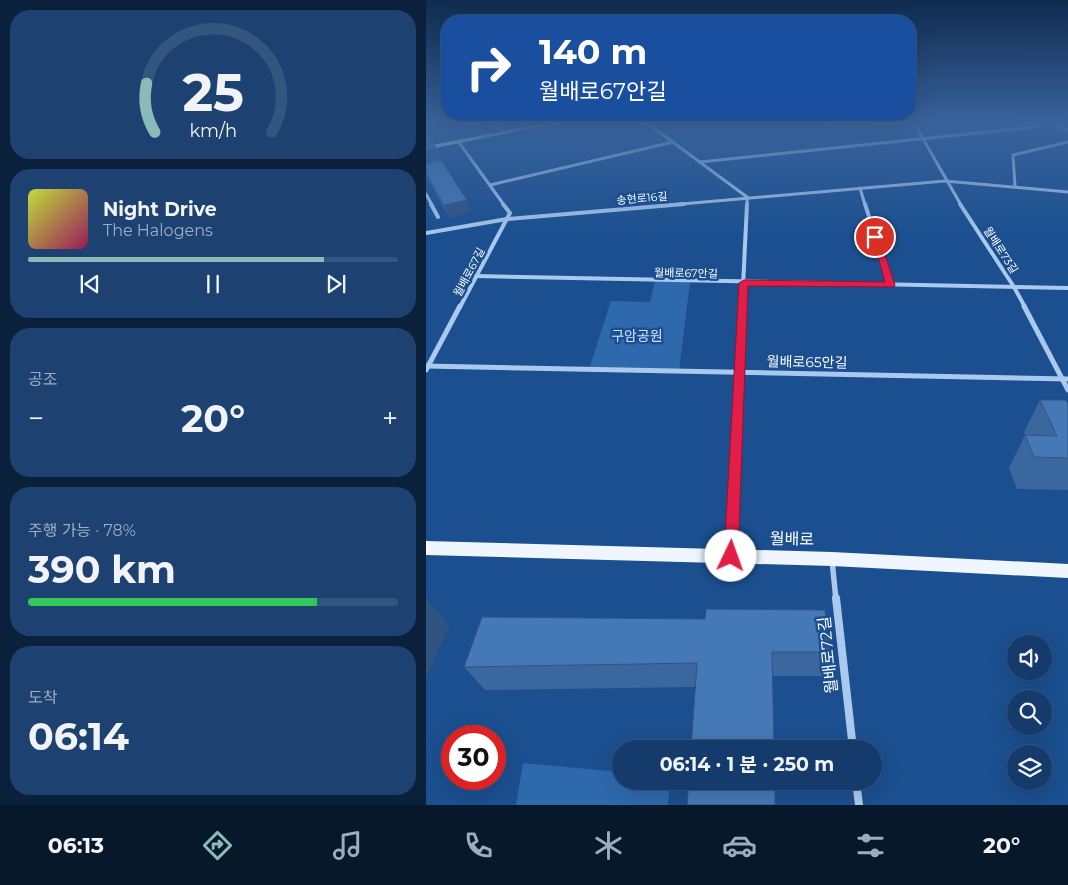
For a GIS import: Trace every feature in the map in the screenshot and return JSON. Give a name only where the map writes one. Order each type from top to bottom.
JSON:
[{"type":"main road","name":"월배로","points":[[426,548],[832,559],[1068,571]]},
{"type":"street","points":[[472,161],[510,213],[507,219]]},
{"type":"street","points":[[490,185],[594,161]]},
{"type":"street","points":[[700,162],[713,161]]},
{"type":"street","name":"월배로73길","points":[[935,161],[945,181],[1014,287],[1065,379],[1068,390]]},
{"type":"street","points":[[1013,161],[1015,186]]},
{"type":"street","points":[[700,162],[747,197],[731,556]]},
{"type":"street","name":"송현로16길","points":[[426,233],[507,219],[945,181],[1068,192]]},
{"type":"street","points":[[860,188],[891,285]]},
{"type":"street","points":[[426,194],[438,217]]},
{"type":"street","name":"월배로67길","points":[[427,367],[507,219]]},
{"type":"street","name":"월배로67안길","points":[[476,276],[744,283],[1068,288]]},
{"type":"street","name":"월배로65안길","points":[[427,367],[1065,379]]},
{"type":"street","name":"월배로72길","points":[[832,559],[852,740]]},
{"type":"street","points":[[857,790],[859,805]]},
{"type":"green space","name":"구암공원","points":[[655,281],[690,282],[679,371],[589,369],[611,301],[650,302]]},
{"type":"green space","points":[[523,763],[612,771],[612,790],[669,790],[668,805],[516,805]]},
{"type":"building","points":[[441,161],[467,200],[444,205],[426,173],[426,164]]},
{"type":"building","points":[[1040,400],[1066,400],[1068,404],[1068,458],[1034,457],[1025,435],[1057,436]]},
{"type":"building","points":[[706,609],[825,610],[829,652],[772,652],[774,740],[692,740],[697,663],[464,667],[482,617],[705,619]]},
{"type":"building","points":[[688,790],[775,790],[775,805],[687,805]]},
{"type":"route","points":[[731,556],[744,283],[891,285],[875,237]]}]
